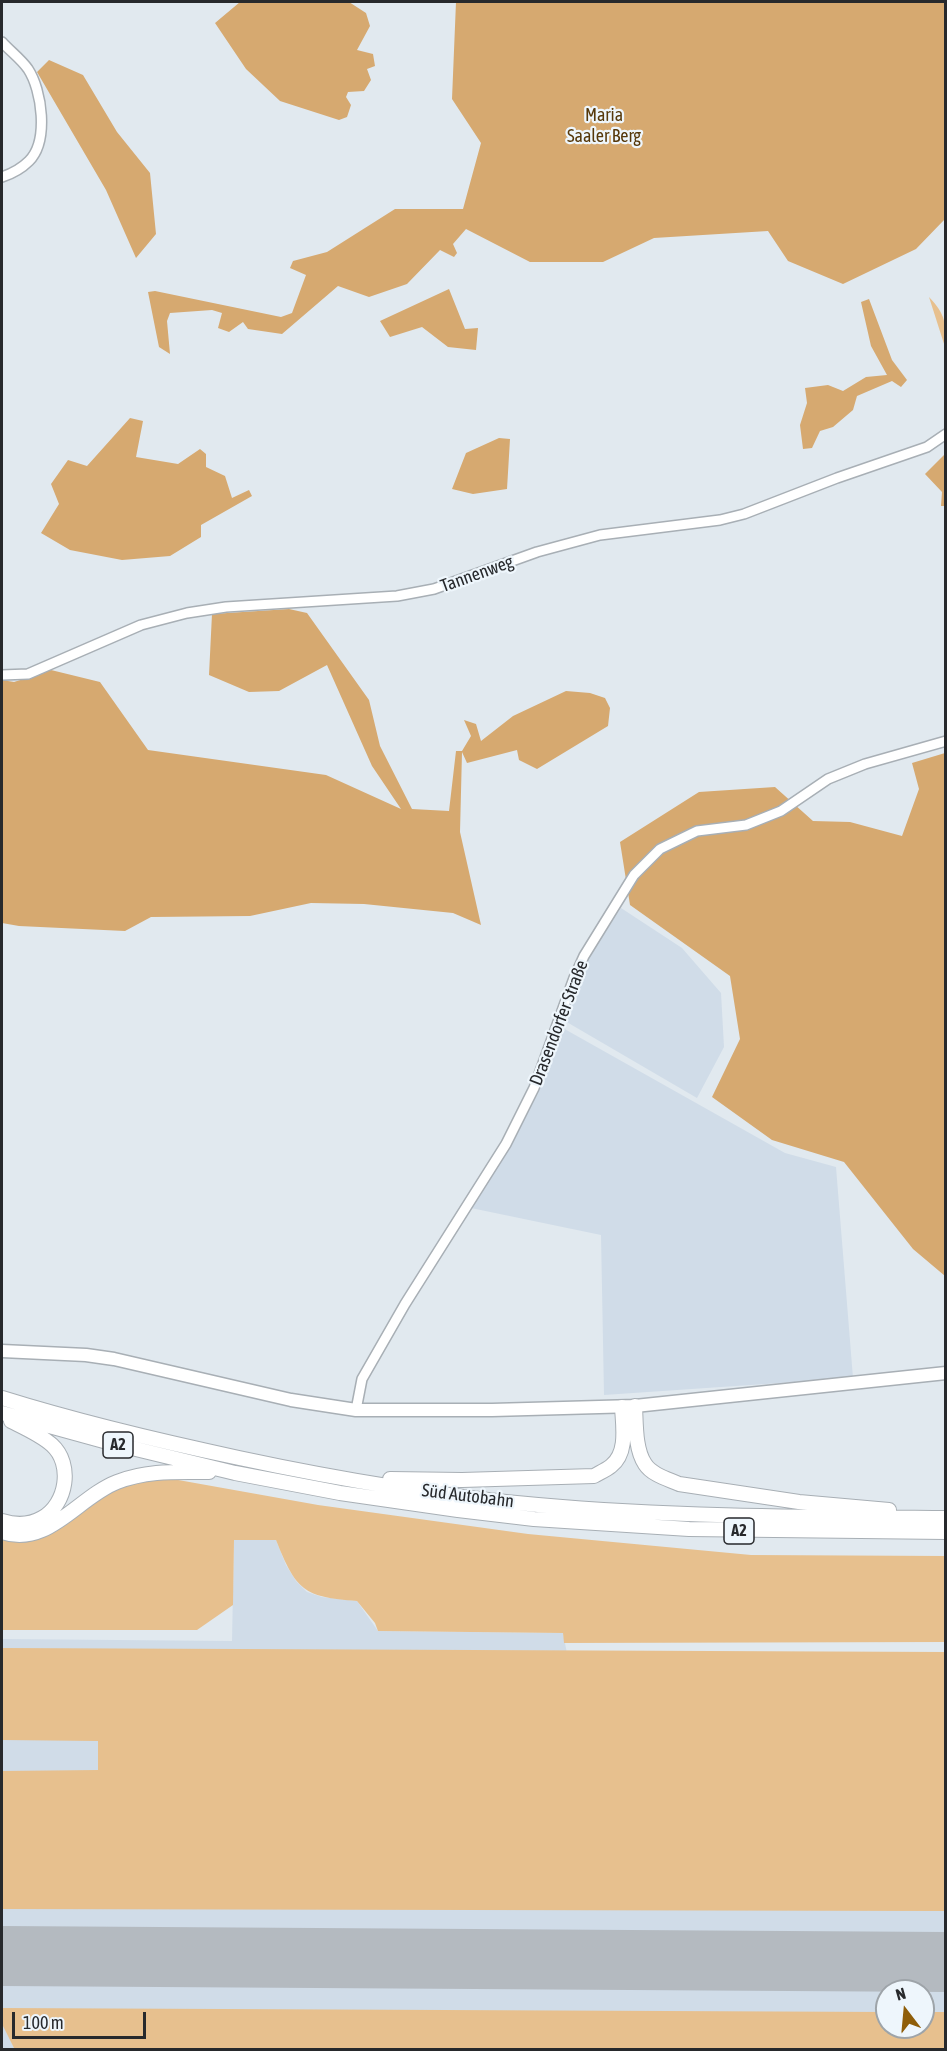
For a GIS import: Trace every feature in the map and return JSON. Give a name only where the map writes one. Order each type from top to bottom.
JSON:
[{"type":"highway","name":"Süd Autobahn","points":[[2,1398],[167,1443],[360,1482],[536,1505],[750,1516],[941,1518]]},
{"type":"highway","points":[[360,1482],[401,1479],[473,1480],[594,1476],[612,1465],[621,1451],[629,1407]]},
{"type":"highway","points":[[629,1407],[636,1424],[645,1464],[660,1476],[679,1484],[799,1502],[901,1511],[941,1518]]},
{"type":"highway","points":[[2,1415],[53,1446],[63,1463],[64,1474],[63,1492],[55,1507],[43,1518],[17,1524],[2,1521]]},
{"type":"highway","name":"Süd Autobahn","points":[[2,1415],[235,1473],[340,1493],[534,1519],[689,1529],[945,1532]]},
{"type":"highway","points":[[2,1532],[19,1535],[45,1529],[115,1482],[138,1475],[159,1472],[235,1473]]},
{"type":"main road","points":[[2,1351],[86,1355],[114,1359],[291,1400],[356,1410],[629,1407],[945,1373]]},
{"type":"street","points":[[2,42],[27,68],[36,86],[42,125],[38,145],[30,160],[2,177]]},
{"type":"street","name":"Tannenweg","points":[[2,675],[28,674],[141,625],[187,613],[226,607],[397,596],[434,589],[537,552],[591,537],[720,520],[744,514],[837,478],[927,447],[945,434]]},
{"type":"street","name":"Drasendorfer Straße","points":[[356,1410],[362,1378],[405,1304],[506,1144],[534,1088],[581,963],[634,875],[660,849],[697,831],[746,825],[782,811],[828,779],[865,764],[945,741]]},
{"type":"shaded area","points":[[929,297],[939,309],[944,320],[945,347]]},
{"type":"shaded area","points":[[621,908],[682,948],[721,993],[724,1047],[697,1098],[565,1021],[583,966]]},
{"type":"shaded area","points":[[561,1027],[785,1153],[836,1167],[853,1378],[604,1395],[601,1235],[471,1208],[538,1094]]},
{"type":"shaded area","points":[[167,1478],[318,1505],[528,1534],[751,1555],[945,1556],[945,1642],[564,1643],[563,1633],[378,1631],[375,1623],[357,1601],[324,1597],[304,1588],[290,1570],[276,1540],[234,1540],[233,1605],[197,1630],[2,1630],[2,1538],[19,1540],[49,1533],[117,1488],[142,1481]]},
{"type":"shaded area","points":[[234,1540],[276,1540],[286,1565],[296,1581],[307,1592],[322,1597],[357,1601],[378,1631],[563,1633],[590,1770],[945,1772],[945,2049],[2,2050],[2,1639],[232,1641]]},
{"type":"shaded area","points":[[2,1648],[945,1652],[945,1911],[2,1909],[2,1771],[98,1770],[98,1741],[2,1740]]},
{"type":"shaded area","points":[[2,2008],[875,2012],[875,2039],[935,2039],[935,2012],[945,2012],[946,2049],[15,2050],[2,2024]]},
{"type":"green space","points":[[240,2],[349,2],[366,13],[370,26],[357,50],[373,54],[375,66],[367,69],[371,80],[364,91],[348,92],[346,97],[351,105],[347,117],[339,120],[280,101],[246,69],[215,23]]},
{"type":"green space","name":"Maria Saaler Berg","points":[[456,2],[945,2],[945,219],[916,249],[843,284],[788,261],[768,231],[654,238],[603,262],[530,262],[466,229],[453,244],[457,253],[454,257],[440,250],[407,284],[369,297],[338,286],[282,334],[248,329],[243,322],[229,332],[218,328],[222,313],[212,310],[170,313],[167,321],[170,354],[159,347],[148,292],[155,291],[281,317],[292,313],[306,275],[290,268],[293,261],[327,252],[395,209],[463,209],[481,143],[452,99]]},
{"type":"green space","points":[[49,60],[83,75],[117,132],[150,173],[156,234],[136,258],[106,190],[37,72]]},
{"type":"green space","points":[[449,289],[465,329],[478,328],[476,350],[448,347],[422,327],[390,337],[380,321]]},
{"type":"green space","points":[[869,299],[892,360],[907,380],[901,387],[892,381],[857,396],[853,410],[833,427],[820,431],[812,448],[803,449],[800,425],[807,403],[805,388],[828,385],[843,391],[866,377],[887,375],[871,346],[861,302]]},
{"type":"green space","points":[[130,418],[143,421],[136,457],[178,464],[200,449],[206,454],[206,467],[225,476],[232,498],[249,490],[252,496],[201,525],[201,537],[170,556],[122,560],[70,550],[41,533],[59,504],[51,484],[68,460],[87,466]]},
{"type":"green space","points":[[499,438],[510,439],[507,489],[473,494],[452,489],[466,453]]},
{"type":"green space","points":[[945,454],[945,506],[941,506],[942,492],[925,474]]},
{"type":"green space","points":[[289,609],[307,613],[369,700],[380,746],[412,809],[449,811],[456,751],[462,751],[471,736],[464,720],[476,724],[481,741],[513,716],[566,691],[590,693],[605,698],[610,708],[608,726],[537,769],[519,760],[517,750],[467,763],[462,752],[460,832],[481,925],[453,913],[364,904],[311,903],[250,916],[151,917],[125,931],[19,926],[2,923],[2,680],[14,682],[51,670],[100,682],[148,750],[326,775],[401,809],[372,766],[327,665],[279,691],[249,692],[209,675],[212,614]]},
{"type":"green space","points":[[945,753],[945,1276],[913,1249],[844,1162],[772,1140],[712,1097],[740,1039],[730,976],[630,905],[620,842],[699,792],[775,787],[813,821],[850,822],[902,836],[919,789],[912,763]]},
{"type":"runway","points":[[2,1956],[946,1962]]}]
